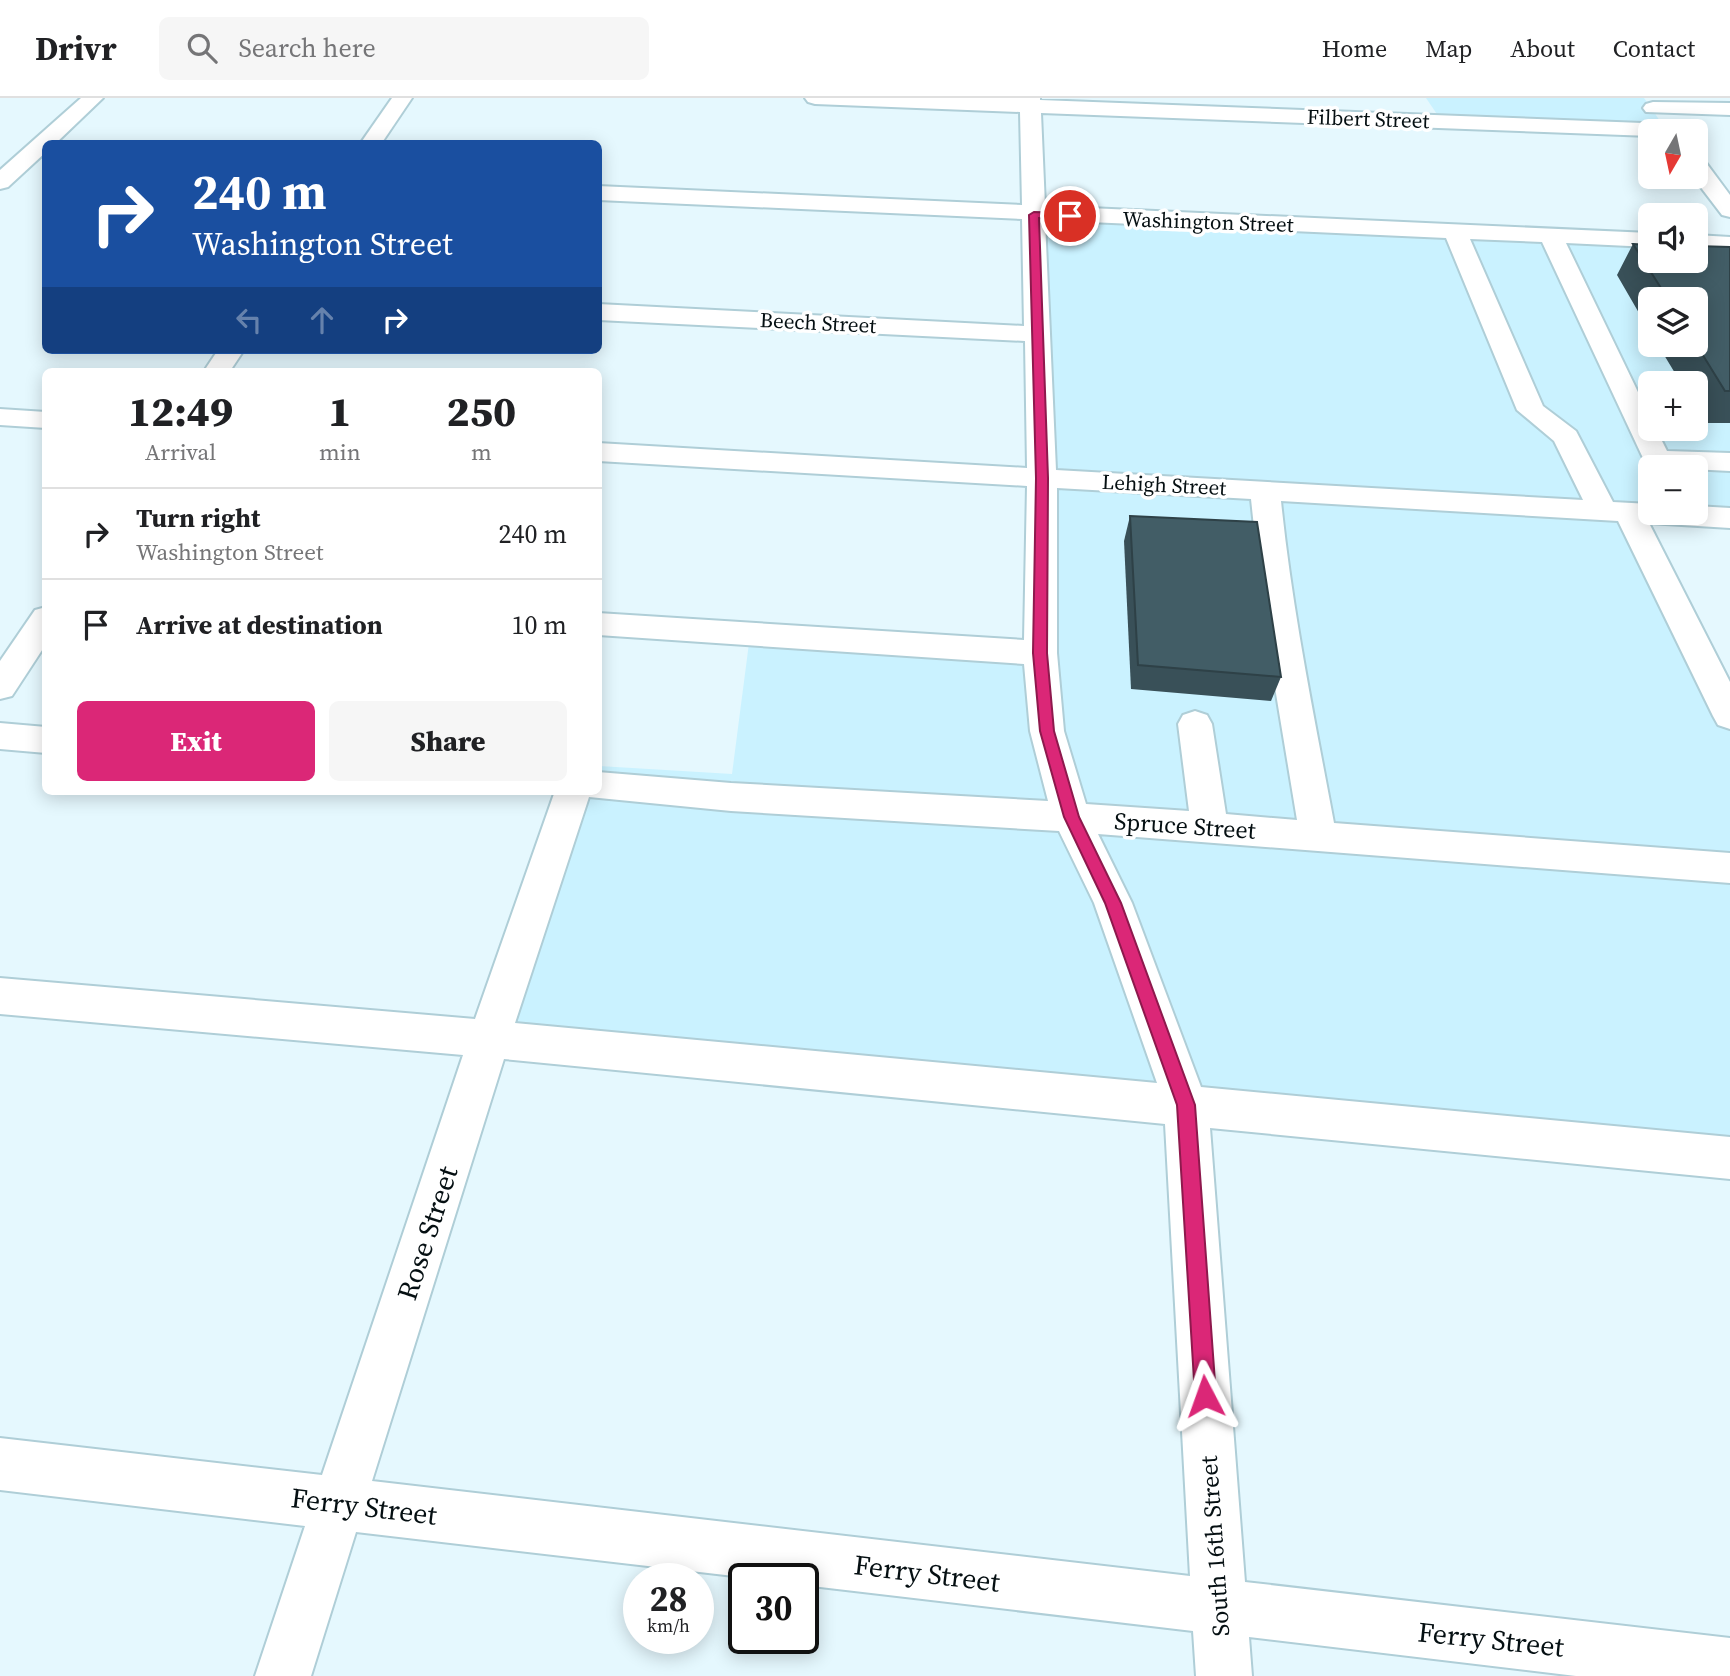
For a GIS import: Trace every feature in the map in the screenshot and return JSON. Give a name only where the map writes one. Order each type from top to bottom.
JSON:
[{"type":"street","points":[[0,181],[9,164],[93,98]]},
{"type":"street","points":[[373,140],[402,98]]},
{"type":"street","name":"Filbert Street","points":[[815,98],[1030,103],[1638,130]]},
{"type":"street","name":"South 16th Street","points":[[1030,103],[1042,478],[1040,653],[1047,731],[1071,817],[1113,903],[1186,1105],[1224,1676]]},
{"type":"street","points":[[1649,103],[1661,119]]},
{"type":"street","points":[[1649,103],[1730,109]]},
{"type":"street","points":[[9,164],[42,166]]},
{"type":"street","points":[[1708,181],[1730,211]]},
{"type":"street","name":"Washington Street","points":[[602,193],[1034,215],[1638,240]]},
{"type":"street","points":[[1455,232],[1531,410],[1566,437],[1616,511],[1730,716]]},
{"type":"street","points":[[1551,236],[1654,455]]},
{"type":"street","points":[[1708,243],[1730,244]]},
{"type":"street","name":"Beech Street","points":[[602,312],[1038,334]]},
{"type":"street","points":[[0,417],[42,420]]},
{"type":"street","name":"Lehigh Street","points":[[602,452],[1638,512]]},
{"type":"street","points":[[1708,463],[1730,462]]},
{"type":"street","points":[[1265,491],[1268,533],[1291,684],[1318,836]]},
{"type":"street","name":"Lehigh Street","points":[[1708,516],[1730,518]]},
{"type":"street","points":[[0,687],[42,624]]},
{"type":"street","points":[[602,624],[1040,653]]},
{"type":"street","points":[[1195,724],[1210,828]]},
{"type":"street","points":[[0,736],[42,740]]},
{"type":"street","name":"Spruce Street","points":[[602,786],[1071,817],[1730,868]]},
{"type":"street","name":"Rose Street","points":[[283,1676],[489,1039],[572,795]]},
{"type":"street","points":[[0,996],[489,1039],[1730,1158]]},
{"type":"street","name":"Ferry Street","points":[[0,1464],[1730,1666]]},
{"type":"shaded area","points":[[1426,98],[1644,98],[1659,119],[1638,119],[1638,130],[1443,123]]},
{"type":"shaded area","points":[[1042,220],[1638,246],[1638,273],[1708,273],[1708,257],[1730,250],[1730,526],[1708,524],[1708,455],[1638,455],[1638,519],[1634,519],[1730,701],[1730,1167],[484,1045],[578,795],[602,795],[602,766],[732,774],[749,643],[1053,659]]},
{"type":"building","points":[[1708,246],[1730,247],[1730,391],[1725,391],[1704,357],[1708,357],[1708,287],[1660,287],[1651,273],[1708,273]]},
{"type":"building","points":[[1130,516],[1257,522],[1281,677],[1138,665]]},
{"type":"route","points":[[1070,216],[1034,215],[1042,478],[1040,653],[1047,731],[1071,817],[1113,903],[1186,1105],[1205,1396]]}]
